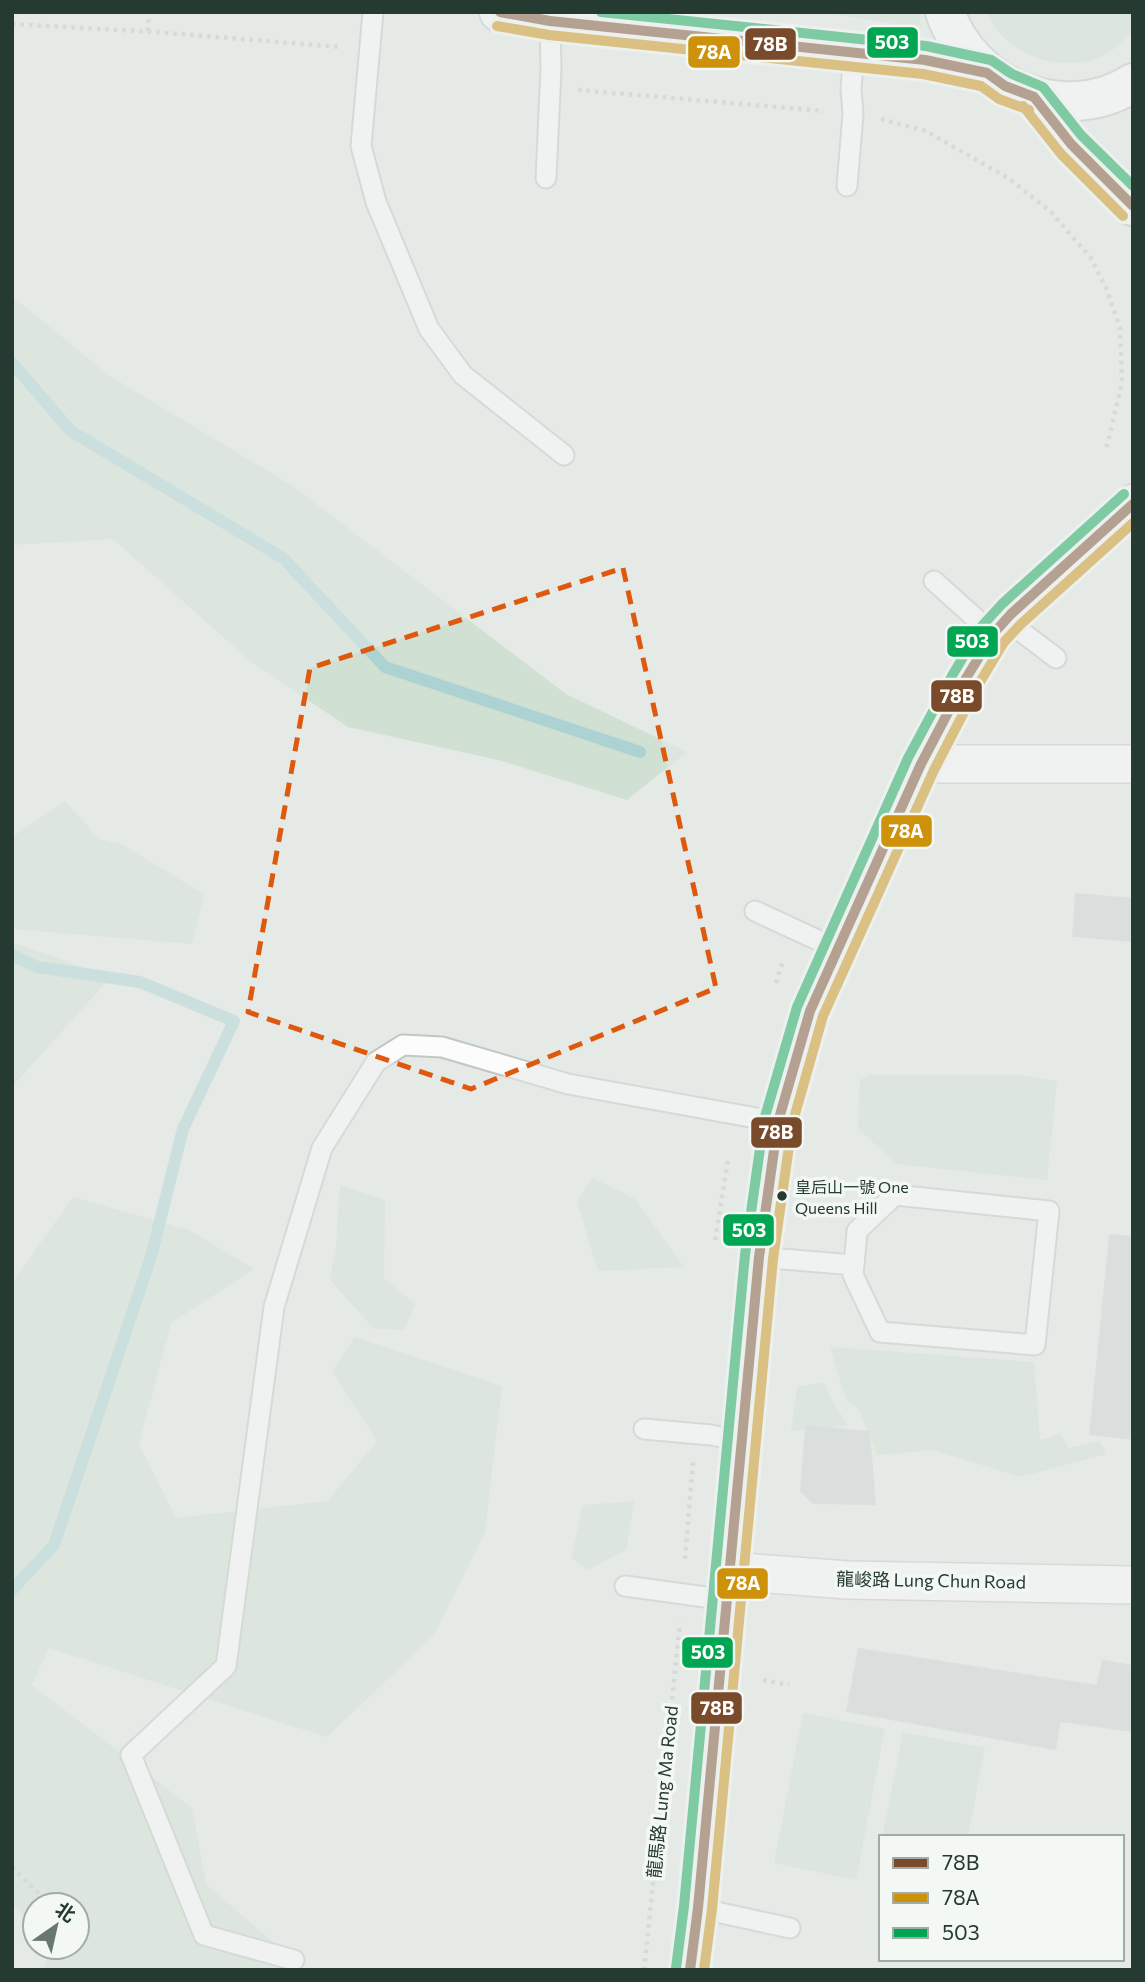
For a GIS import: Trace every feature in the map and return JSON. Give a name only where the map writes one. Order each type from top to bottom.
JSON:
[{"type":"street","points":[[499,12],[550,21],[925,60],[986,73]]},
{"type":"street","points":[[945,12],[958,41],[971,59],[1005,86],[1034,97],[1088,100],[1105,96],[1133,83]]},
{"type":"street","points":[[1034,97],[1071,144],[1133,206]]},
{"type":"street","points":[[1133,180],[1133,188]]},
{"type":"street","points":[[690,1970],[759,1257],[778,1122],[810,1012],[921,764],[965,680],[999,627],[1133,504]]},
{"type":"street","points":[[921,764],[1133,764]]},
{"type":"street","name":"龍峻路 Lung Chun Road","points":[[729,1586],[827,1579],[1133,1585]]},
{"type":"lane","points":[[373,12],[361,146],[376,202],[429,329],[463,375],[564,455]]},
{"type":"lane","points":[[546,178],[551,69],[550,21]]},
{"type":"lane","points":[[847,186],[853,114],[851,89],[854,52]]},
{"type":"lane","points":[[934,582],[999,627],[1056,658]]},
{"type":"lane","points":[[755,911],[837,948]]},
{"type":"lane","points":[[294,1959],[204,1935],[131,1755],[226,1666],[274,1307],[322,1148],[376,1062],[403,1045],[442,1047],[568,1084],[778,1122]]},
{"type":"lane","points":[[895,1195],[1049,1211],[1035,1345],[880,1332],[853,1275],[854,1265],[857,1231],[895,1195]]},
{"type":"lane","points":[[759,1257],[854,1265]]},
{"type":"lane","points":[[644,1430],[711,1435],[742,1441]]},
{"type":"lane","points":[[625,1586],[729,1586]]},
{"type":"lane","points":[[698,1908],[790,1928]]},
{"type":"path","points":[[148,31],[149,12]]},
{"type":"path","points":[[12,24],[148,31],[349,47]]},
{"type":"path","points":[[570,89],[830,112]]},
{"type":"path","points":[[874,117],[926,131],[1008,178],[1050,211],[1091,258],[1107,290],[1120,328],[1122,383],[1106,450]]},
{"type":"path","points":[[715,1240],[728,1160]]},
{"type":"path","points":[[685,1559],[694,1458]]},
{"type":"path","name":"龍馬路 Lung Ma Road","points":[[644,1970],[681,1615]]},
{"type":"path","points":[[763,1680],[789,1685]]},
{"type":"path","points":[[12,1867],[36,1891]]},
{"type":"highlighted area","points":[[623,568],[716,988],[471,1089],[248,1012],[310,668]]},
{"type":"green space","points":[[820,12],[919,12],[921,25],[896,24]]},
{"type":"green space","points":[[987,12],[1133,12],[1133,32],[1114,49],[1098,58],[1077,63],[1061,63],[1030,55],[1017,47],[1004,38]]},
{"type":"green space","points":[[12,296],[110,376],[294,487],[566,694],[687,752],[627,800],[498,760],[348,727],[250,661],[113,539],[12,545]]},
{"type":"green space","points":[[65,801],[99,839],[121,844],[204,894],[192,944],[12,929],[12,837]]},
{"type":"green space","points":[[12,942],[111,977],[12,1087]]},
{"type":"green space","points":[[870,1075],[1018,1075],[1057,1081],[1047,1180],[896,1164],[858,1128],[860,1080]]},
{"type":"green space","points":[[592,1178],[634,1198],[684,1267],[598,1271],[577,1201]]},
{"type":"green space","points":[[340,1185],[385,1200],[384,1278],[415,1304],[405,1330],[374,1329],[330,1280],[336,1247]]},
{"type":"green space","points":[[73,1197],[189,1230],[254,1269],[171,1323],[139,1444],[176,1518],[328,1501],[377,1441],[332,1371],[355,1337],[502,1386],[485,1532],[434,1635],[327,1737],[49,1648],[32,1685],[192,1808],[206,1884],[305,1970],[43,1970],[47,1961],[91,1961],[91,1891],[21,1891],[21,1913],[12,1904],[12,1283]]},
{"type":"green space","points":[[830,1347],[1034,1362],[1040,1440],[1060,1434],[1069,1448],[1100,1441],[1106,1454],[1021,1477],[933,1450],[877,1455],[859,1410],[846,1400]]},
{"type":"green space","points":[[824,1382],[848,1425],[791,1431],[797,1387]]},
{"type":"green space","points":[[634,1501],[626,1550],[587,1570],[571,1557],[583,1505]]},
{"type":"green space","points":[[803,1713],[885,1729],[856,1880],[774,1863]]},
{"type":"green space","points":[[903,1732],[985,1748],[968,1835],[882,1835]]},
{"type":"building","points":[[1076,894],[1133,899],[1133,941],[1073,936]]},
{"type":"building","points":[[1110,1235],[1133,1237],[1133,1439],[1090,1434]]},
{"type":"building","points":[[806,1426],[869,1432],[875,1504],[813,1503],[801,1491]]},
{"type":"building","points":[[859,1649],[1097,1686],[1103,1661],[1133,1666],[1133,1731],[1060,1721],[1055,1749],[847,1711]]},
{"type":"waterway","points":[[12,363],[71,431],[283,558],[385,667],[640,752]]},
{"type":"waterway","points":[[12,955],[37,967],[140,982],[234,1021],[183,1129],[151,1257],[54,1545],[12,1590]]},
{"type":"transit line","name":"78B","points":[[500,12],[550,21],[925,60],[987,73],[1005,86],[1034,97]]},
{"type":"transit line","name":"503","points":[[601,12],[926,46],[991,60],[1012,74],[1043,87],[1081,135],[1133,186]]},
{"type":"transit line","name":"78A","points":[[497,26],[549,35],[923,74],[981,86],[999,99],[1029,110]]},
{"type":"transit line","name":"78B","points":[[1034,97],[1071,144],[1133,206]]},
{"type":"transit line","name":"78A","points":[[1023,106],[1061,154],[1123,216]]},
{"type":"transit line","name":"503","points":[[676,1968],[745,1255],[764,1120],[797,1007],[908,758],[981,627],[1002,604],[1124,494]]},
{"type":"transit line","name":"78B","points":[[690,1970],[759,1257],[778,1122],[810,1011],[921,764],[965,680],[993,634],[1011,614],[1133,504]]},
{"type":"transit line","name":"78A","points":[[704,1970],[773,1259],[792,1125],[823,1016],[934,770],[1004,642],[1133,523]]},
{"type":"place","name":"皇后山一號 One Queens Hill","points":[[782,1196]]}]
